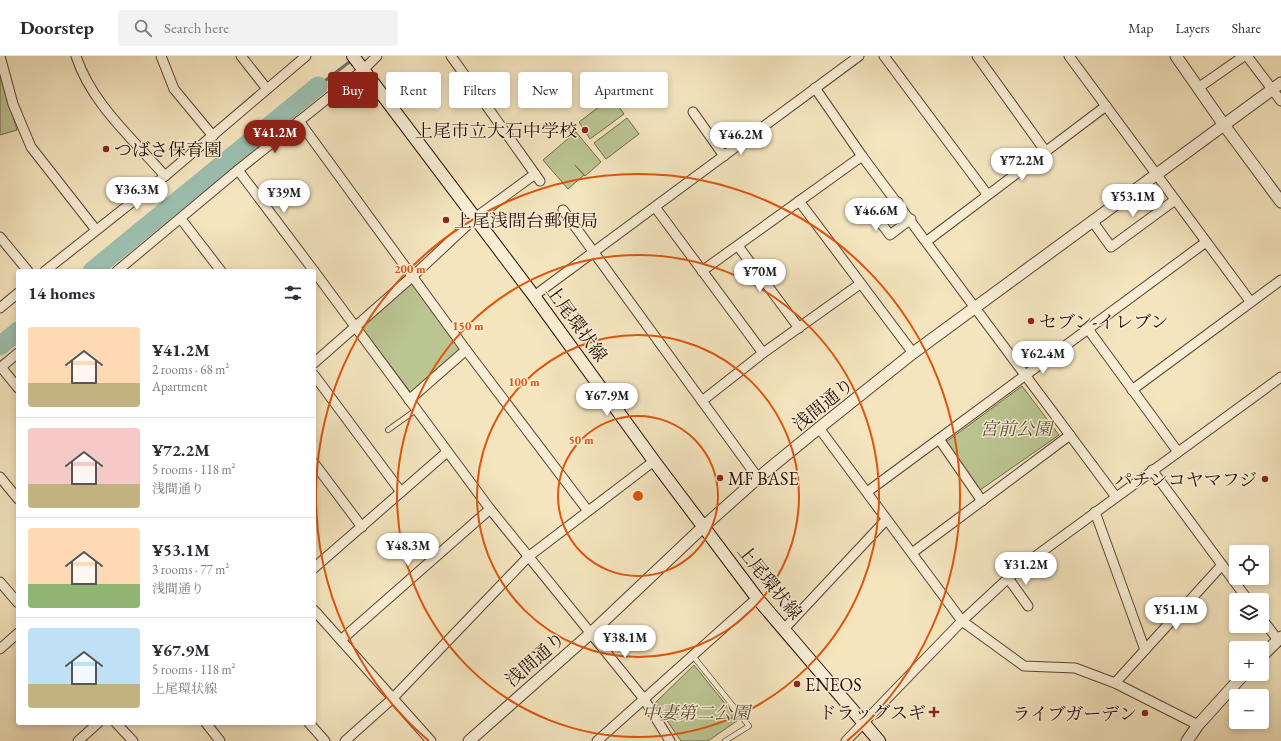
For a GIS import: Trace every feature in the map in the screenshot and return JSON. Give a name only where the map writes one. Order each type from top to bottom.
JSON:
[{"type":"main road","name":"上尾環状線","points":[[353,56],[534,296],[654,461],[757,598],[879,741]]},
{"type":"street","points":[[0,56],[13,104],[31,147],[96,230]]},
{"type":"street","points":[[76,56],[82,74],[100,102],[164,176]]},
{"type":"street","points":[[161,56],[174,89],[213,136]]},
{"type":"street","points":[[241,56],[267,89]]},
{"type":"street","points":[[47,269],[213,136],[306,56]]},
{"type":"street","points":[[123,269],[238,170],[363,70],[377,56]]},
{"type":"street","points":[[316,361],[413,276],[475,218],[538,177],[452,56]]},
{"type":"street","points":[[534,296],[859,56]]},
{"type":"street","points":[[884,56],[987,194]]},
{"type":"street","points":[[977,56],[1046,152]]},
{"type":"street","points":[[1069,56],[1250,301]]},
{"type":"street","points":[[1176,56],[1224,125],[1281,202]]},
{"type":"street","points":[[1198,88],[1246,56],[1276,86],[1281,101]]},
{"type":"street","name":"浅間通り","points":[[469,741],[590,634],[703,527],[758,478],[819,428],[913,353],[1276,86]]},
{"type":"street","points":[[814,88],[862,156],[911,219],[1116,497]]},
{"type":"street","points":[[927,241],[987,194],[1046,152],[1106,106]]},
{"type":"street","points":[[693,112],[724,156]]},
{"type":"street","points":[[299,121],[466,350],[588,511]]},
{"type":"street","points":[[702,271],[862,156]]},
{"type":"street","points":[[238,170],[312,269]]},
{"type":"street","points":[[1093,222],[1111,247],[1175,200]]},
{"type":"street","points":[[799,201],[913,353]]},
{"type":"street","points":[[898,202],[877,218],[890,235],[911,219]]},
{"type":"street","points":[[656,207],[764,353]]},
{"type":"street","points":[[563,210],[758,478]]},
{"type":"street","points":[[181,219],[219,269]]},
{"type":"street","points":[[0,237],[26,269]]},
{"type":"street","points":[[867,492],[1206,242]]},
{"type":"street","points":[[738,246],[799,328]]},
{"type":"street","points":[[316,274],[490,509],[644,699],[670,741]]},
{"type":"street","points":[[1132,390],[1250,301],[1281,280]]},
{"type":"street","points":[[702,401],[764,353],[860,284]]},
{"type":"street","points":[[0,308],[16,295]]},
{"type":"street","points":[[1088,329],[1178,452]]},
{"type":"street","points":[[409,400],[466,350]]},
{"type":"street","points":[[16,355],[0,368],[16,386]]},
{"type":"street","points":[[846,741],[962,621],[1018,569],[1281,377]]},
{"type":"street","points":[[316,378],[400,492]]},
{"type":"street","points":[[819,428],[962,621],[1024,666],[1075,668],[1115,683],[1198,725]]},
{"type":"street","points":[[912,553],[1070,435]]},
{"type":"street","points":[[939,439],[982,500]]},
{"type":"street","points":[[316,566],[448,452]]},
{"type":"street","points":[[345,741],[392,699],[528,557],[654,461]]},
{"type":"street","points":[[316,466],[362,526]]},
{"type":"street","points":[[1152,470],[1243,593]]},
{"type":"street","points":[[0,477],[16,497]]},
{"type":"street","points":[[341,640],[490,509]]},
{"type":"street","points":[[1095,512],[1145,650]]},
{"type":"street","points":[[784,629],[886,520]]},
{"type":"street","points":[[1115,683],[1222,565]]},
{"type":"street","points":[[1008,578],[1028,606]]},
{"type":"street","points":[[0,582],[16,601]]},
{"type":"street","points":[[597,741],[757,598]]},
{"type":"street","points":[[316,612],[431,741]]},
{"type":"street","points":[[1269,627],[1279,639],[1269,649]]},
{"type":"street","points":[[0,650],[16,635]]},
{"type":"street","points":[[1187,741],[1198,725],[1238,681]]},
{"type":"street","points":[[78,741],[96,725]]},
{"type":"street","points":[[118,725],[133,741]]},
{"type":"street","points":[[208,725],[220,741]]},
{"type":"street","points":[[311,725],[325,741]]},
{"type":"lane","points":[[388,430],[416,410]]},
{"type":"lane","points":[[693,656],[749,726],[725,741]]},
{"type":"green space","points":[[0,74],[17,130],[0,135]]},
{"type":"green space","points":[[597,108],[620,108],[624,114],[590,139],[579,122]]},
{"type":"green space","points":[[627,118],[639,134],[606,159],[594,143]]},
{"type":"green space","points":[[576,132],[601,162],[585,176],[575,165],[584,175],[568,189],[543,160]]},
{"type":"green space","points":[[412,282],[463,349],[412,394],[361,327]]},
{"type":"green space","name":"宮前公園","points":[[1022,386],[1059,435],[980,490],[946,442]]},
{"type":"green space","name":"中妻第二公園","points":[[694,665],[738,720],[708,741],[681,741],[655,703]]},
{"type":"waterway","points":[[318,86],[352,60]]},
{"type":"waterway","points":[[94,269],[318,86]]},
{"type":"waterway","points":[[0,346],[16,333]]},
{"type":"place","name":"上尾市立大石中学校","points":[[585,130]]},
{"type":"place","name":"つばさ保育園","points":[[106,149]]},
{"type":"place","name":"上尾浅間台郵便局","points":[[446,220]]},
{"type":"place","name":"セブン-イレブン","points":[[1031,321]]},
{"type":"place","name":"MF BASE","points":[[720,478]]},
{"type":"place","name":"パチンコヤマフジ","points":[[1265,479]]},
{"type":"place","name":"ENEOS","points":[[797,684]]},
{"type":"place","name":"ドラッグスギ","points":[[934,712]]},
{"type":"place","name":"ライブガーデン","points":[[1145,713]]}]
